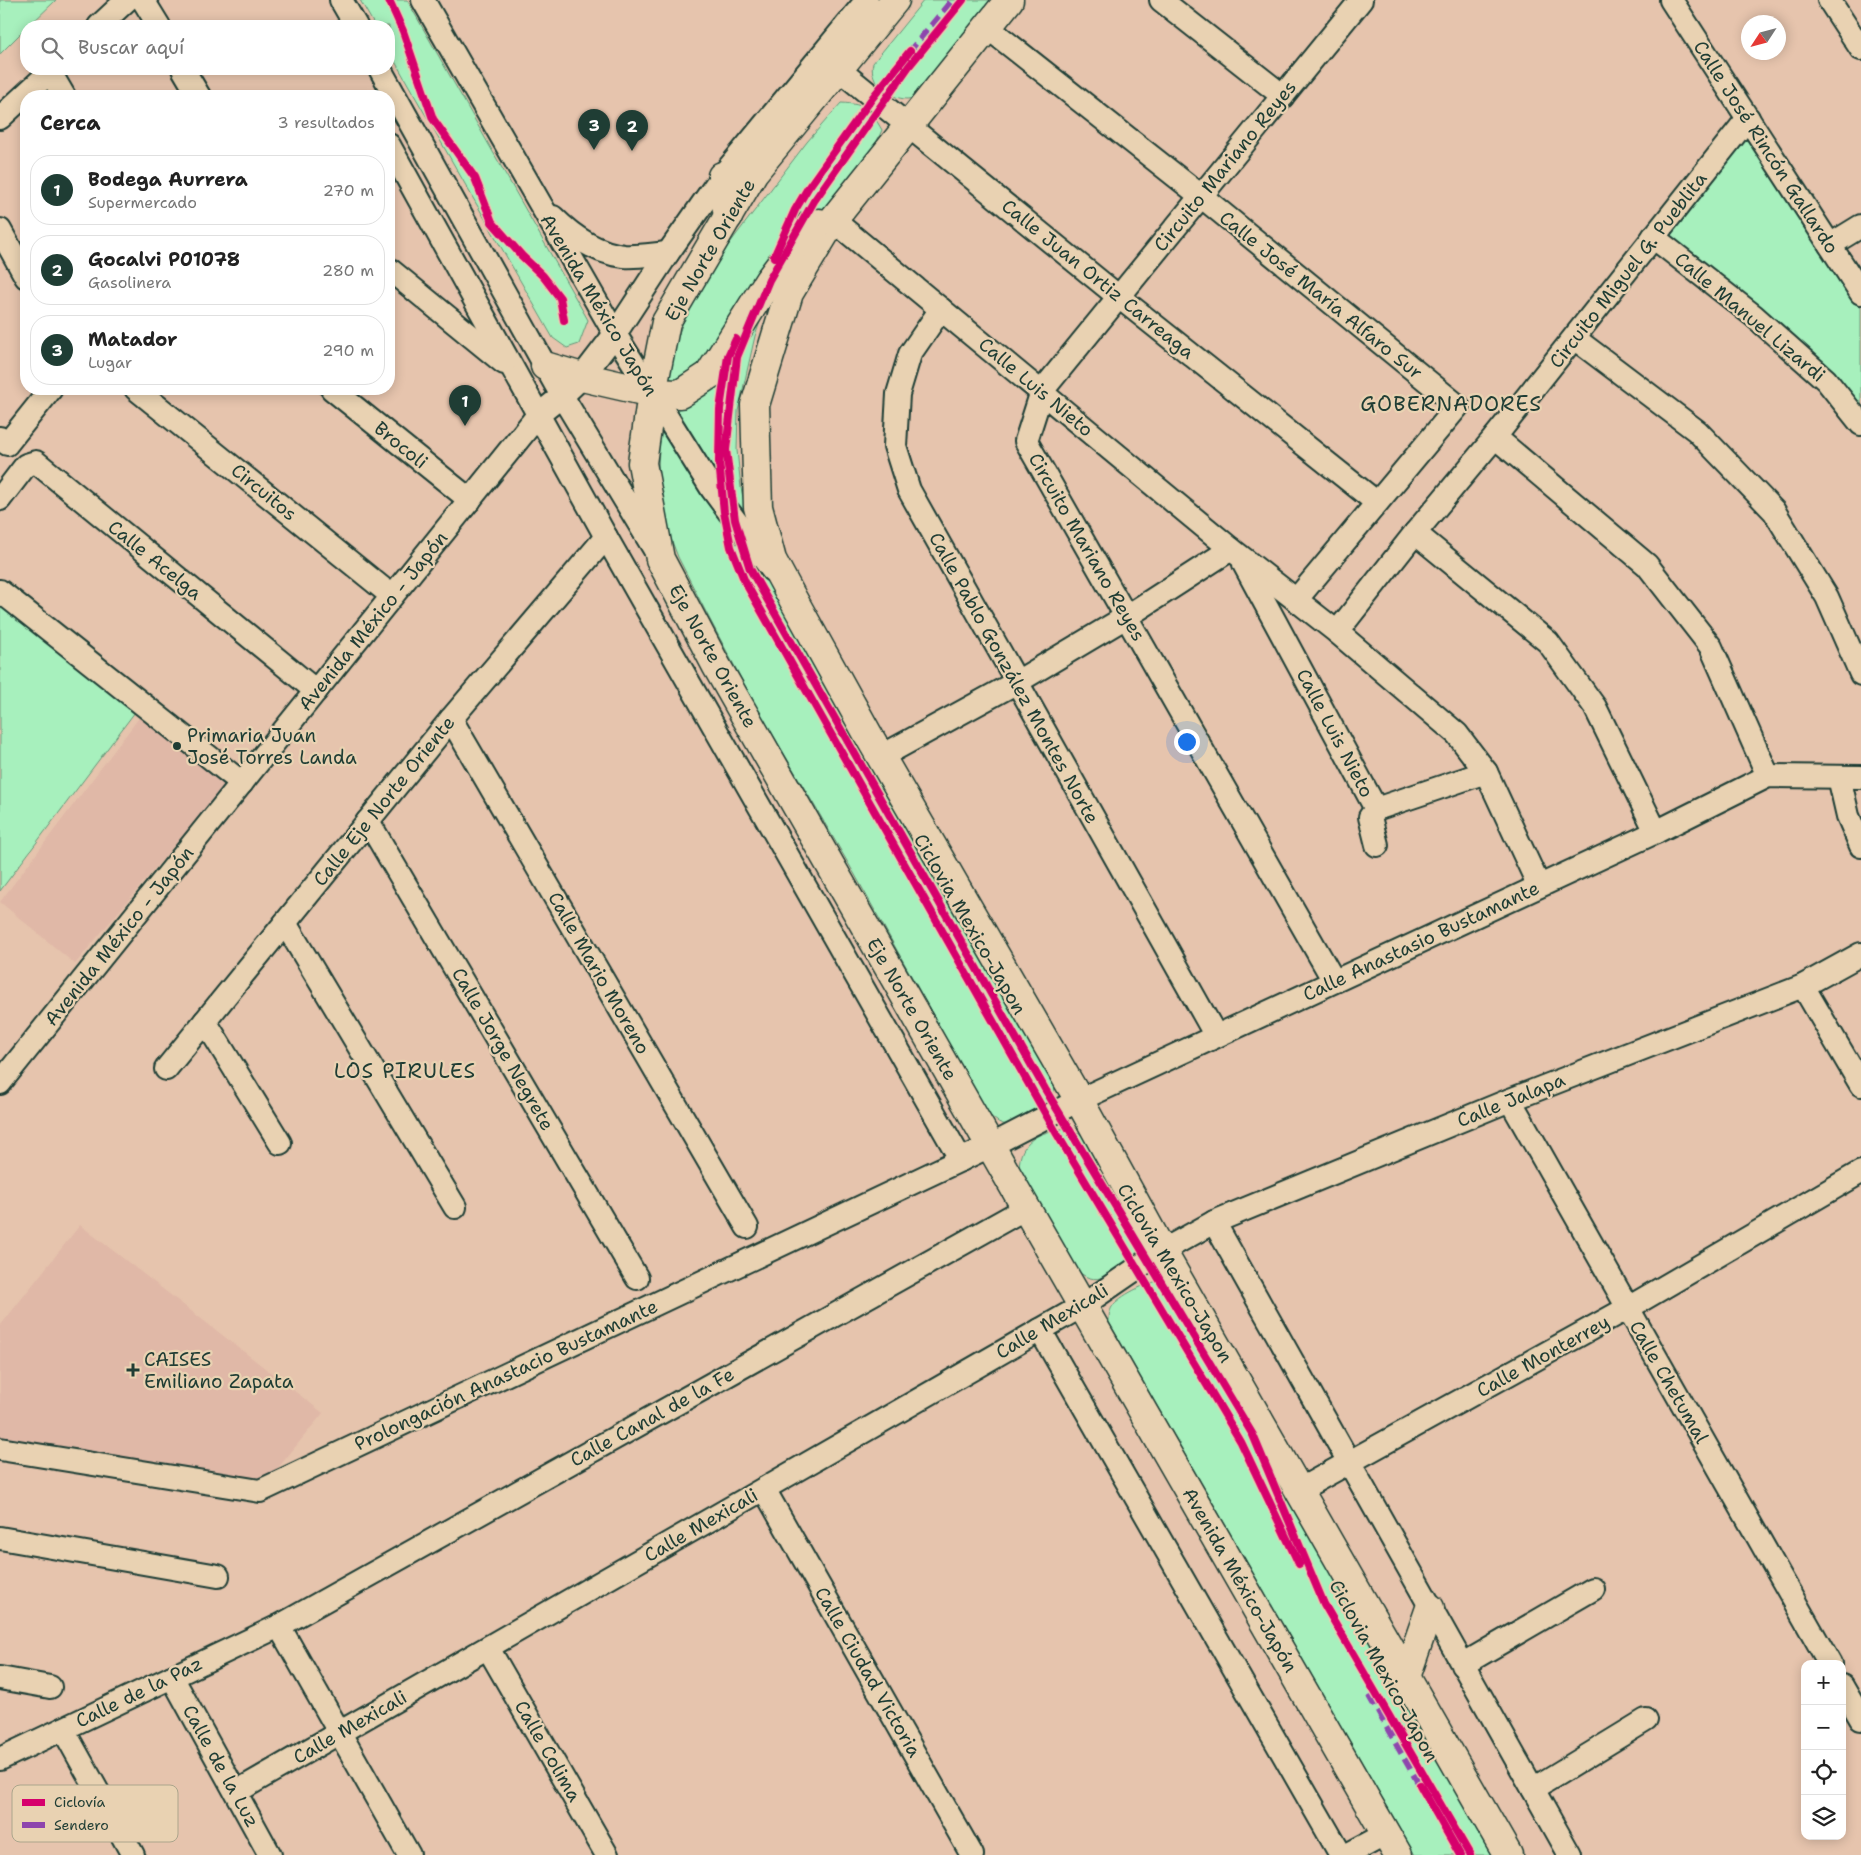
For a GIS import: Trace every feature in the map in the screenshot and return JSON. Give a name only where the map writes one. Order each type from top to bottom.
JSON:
[{"type":"main road","points":[[1009,0],[833,220],[789,293],[755,406],[758,508],[772,560],[793,599],[1079,1100],[1162,1251],[1508,1855]]},
{"type":"main road","name":"Eje Norte Oriente","points":[[887,1],[830,62],[754,172],[666,322],[652,393],[642,464],[660,559],[716,665],[1082,1306]]},
{"type":"main road","points":[[722,176],[728,217]]},
{"type":"main road","points":[[545,366],[652,393],[680,394],[709,375],[769,280],[810,225],[833,220]]},
{"type":"main road","name":"Avenida México-Japón","points":[[1082,1306],[1392,1845]]},
{"type":"main road","points":[[1406,1677],[1430,1608]]},
{"type":"street","points":[[105,20],[127,0]]},
{"type":"street","points":[[144,0],[156,20]]},
{"type":"street","points":[[341,0],[353,20]]},
{"type":"street","name":"Avenida México Japón","points":[[423,0],[615,334],[712,489],[793,599]]},
{"type":"street","points":[[1161,0],[1283,96]]},
{"type":"street","name":"Circuito Mariano Reyes","points":[[1334,982],[1026,441],[1042,392],[1361,0]]},
{"type":"street","name":"Calle José Rincón Gallardo","points":[[1671,0],[1861,294]]},
{"type":"street","points":[[1829,0],[1861,49]]},
{"type":"street","name":"Calle José María Alfaro Sur","points":[[987,27],[1201,196],[1458,406],[1296,600]]},
{"type":"street","name":"Calle Juan Ortiz Carreaga","points":[[830,62],[1119,297],[1376,502]]},
{"type":"street","name":"Avenida México - Japón","points":[[4,1071],[242,783],[538,415],[562,396],[582,376],[615,334],[668,253],[722,176],[830,62]]},
{"type":"street","points":[[30,90],[47,75]]},
{"type":"street","points":[[54,75],[61,90]]},
{"type":"street","points":[[187,75],[195,90]]},
{"type":"street","points":[[383,75],[392,90]]},
{"type":"street","points":[[395,96],[562,396],[660,559]]},
{"type":"street","points":[[0,118],[20,100]]},
{"type":"street","name":"Circuito Miguel G. Pueblita","points":[[1337,632],[1415,533],[1495,437],[1748,118]]},
{"type":"street","name":"Eje Norte Oriente","points":[[395,156],[606,537],[961,1160]]},
{"type":"street","points":[[538,202],[569,232],[598,249],[625,256],[668,253]]},
{"type":"street","name":"Calle Luis Nieto","points":[[833,220],[1235,552],[1337,632],[1457,734],[1486,772],[1539,886]]},
{"type":"street","points":[[1830,246],[1861,226]]},
{"type":"street","points":[[0,230],[20,266]]},
{"type":"street","name":"Calle Manuel Lizardi","points":[[1654,237],[1754,316],[1826,380],[1861,424]]},
{"type":"street","points":[[395,274],[514,371]]},
{"type":"street","name":"Calle Pablo González Montes Norte","points":[[941,309],[910,354],[898,394],[895,446],[909,490],[1216,1036]]},
{"type":"street","points":[[1574,338],[1697,431],[1774,511],[1827,597],[1856,652],[1861,674]]},
{"type":"street","points":[[4,441],[46,395]]},
{"type":"street","name":"Circuitos","points":[[143,395],[392,596]]},
{"type":"street","name":"Brocoli","points":[[339,395],[470,500]]},
{"type":"street","points":[[1495,437],[1647,565],[1711,647],[1768,776]]},
{"type":"street","name":"Calle Acelga","points":[[0,499],[26,465],[36,462],[316,691]]},
{"type":"street","points":[[1415,533],[1548,642],[1595,707],[1656,832]]},
{"type":"street","name":"Calle Eje Norte Oriente","points":[[166,1070],[451,719],[606,537]]},
{"type":"street","points":[[882,756],[1017,682],[1235,552]]},
{"type":"street","name":"Calle Luis Nieto","points":[[1235,552],[1376,809],[1486,772]]},
{"type":"street","points":[[0,591],[242,783]]},
{"type":"street","name":"Calle Mario Moreno","points":[[451,719],[747,1227]]},
{"type":"street","name":"Calle Anastasio Bustamante","points":[[990,1146],[1079,1100],[1656,832],[1768,776],[1850,777]]},
{"type":"street","points":[[1850,777],[1848,816],[1861,846]]},
{"type":"street","points":[[1376,809],[1370,817],[1377,845]]},
{"type":"street","name":"Calle Jorge Negrete","points":[[368,821],[637,1278]]},
{"type":"street","points":[[285,923],[455,1207]]},
{"type":"street","name":"Calle Jalapa","points":[[1162,1251],[1214,1222],[1510,1100],[1804,986],[1861,954]]},
{"type":"street","points":[[1804,986],[1861,1085]]},
{"type":"street","points":[[205,1021],[280,1143]]},
{"type":"street","name":"Calle Chetumal","points":[[1510,1100],[1828,1660]]},
{"type":"street","name":"Prolongación Anastacio Bustamante","points":[[0,1449],[260,1491],[990,1146]]},
{"type":"street","name":"Calle Monterrey","points":[[1299,1490],[1628,1308],[1861,1172]]},
{"type":"street","name":"Calle Canal de la Fe","points":[[278,1626],[1026,1208]]},
{"type":"street","points":[[1214,1222],[1570,1855]]},
{"type":"street","name":"Calle Mexicali","points":[[236,1792],[1082,1306],[1162,1251]]},
{"type":"street","points":[[1040,1330],[1341,1855]]},
{"type":"street","name":"Calle Ciudad Victoria","points":[[764,1488],[972,1855]]},
{"type":"street","points":[[0,1538],[218,1576]]},
{"type":"street","points":[[1462,1664],[1593,1588]]},
{"type":"street","points":[[278,1626],[409,1855]]},
{"type":"street","name":"Calle de la Paz","points":[[0,1759],[278,1626]]},
{"type":"street","name":"Calle Colima","points":[[488,1648],[607,1855]]},
{"type":"street","name":"Calle de la Luz","points":[[172,1677],[270,1855]]},
{"type":"street","points":[[0,1678],[50,1687]]},
{"type":"street","points":[[1846,1693],[1861,1719]]},
{"type":"street","points":[[1533,1789],[1646,1720]]},
{"type":"street","points":[[63,1729],[94,1785]]},
{"type":"street","points":[[126,1842],[133,1855]]},
{"type":"street","points":[[1347,1855],[1392,1845]]},
{"type":"shaded area","points":[[141,715],[228,781],[75,964],[0,902]]},
{"type":"shaded area","name":"CAISES Emiliano Zapata","points":[[80,1225],[323,1413],[260,1490],[0,1441],[0,1326]]},
{"type":"green space","points":[[0,0],[56,0],[35,20],[20,20],[20,34],[0,54]]},
{"type":"green space","points":[[360,0],[407,0],[588,320],[579,344],[567,348],[553,338],[395,62],[395,20],[372,20]]},
{"type":"green space","points":[[924,0],[996,0],[919,96],[908,99],[900,98],[881,88],[872,70],[873,63]]},
{"type":"green space","points":[[841,103],[862,106],[870,112],[882,130],[873,150],[770,293],[755,336],[738,411],[737,450],[741,488],[749,527],[1050,1075],[1055,1088],[1050,1103],[1014,1123],[1008,1124],[998,1122],[987,1112],[854,873],[752,699],[678,557],[668,531],[661,495],[658,473],[660,417],[673,349],[688,309],[716,262],[736,235],[807,142]]},
{"type":"green space","points":[[1749,131],[1861,307],[1861,409],[1666,239]]},
{"type":"green space","points":[[0,603],[135,712],[0,891]]},
{"type":"green space","points":[[1067,1128],[1082,1135],[1139,1236],[1137,1255],[1116,1271],[1101,1278],[1086,1277],[1078,1271],[1019,1170],[1020,1159],[1027,1144],[1040,1135]]},
{"type":"green space","points":[[1160,1281],[1172,1292],[1492,1855],[1415,1855],[1109,1322],[1111,1309],[1120,1298],[1141,1287]]},
{"type":"marked path","points":[[908,53],[952,0]]},
{"type":"marked path","points":[[1369,1696],[1421,1788]]},
{"type":"cycle path","points":[[389,0],[403,31],[433,119],[475,178],[492,222],[522,256],[543,276],[560,298],[564,320]]},
{"type":"cycle path","name":"Ciclovia Mexico-Japon","points":[[963,0],[909,66],[814,201],[769,280],[737,357],[726,450],[735,520],[750,569],[1045,1089],[1253,1435],[1324,1604],[1470,1855]]},
{"type":"cycle path","points":[[774,257],[795,210],[808,188],[873,97],[910,51]]},
{"type":"cycle path","points":[[736,339],[728,356],[720,409],[719,461],[724,512],[731,547],[745,582],[1057,1134],[1241,1442],[1299,1564]]},
{"type":"cycle path","points":[[1420,1785],[1460,1855]]},
{"type":"place","name":"Matador","points":[[594,150]]},
{"type":"place","name":"Gocalvi P01078","points":[[632,151]]},
{"type":"place","name":"Bodega Aurrera","points":[[465,426]]},
{"type":"place","name":"Primaria Juan José Torres Landa","points":[[177,746]]},
{"type":"place","name":"CAISES Emiliano Zapata","points":[[133,1370]]},
{"type":"district","name":"GOBERNADORES","points":[[1451,404]]},
{"type":"district","name":"LOS PIRULES","points":[[405,1071]]}]
